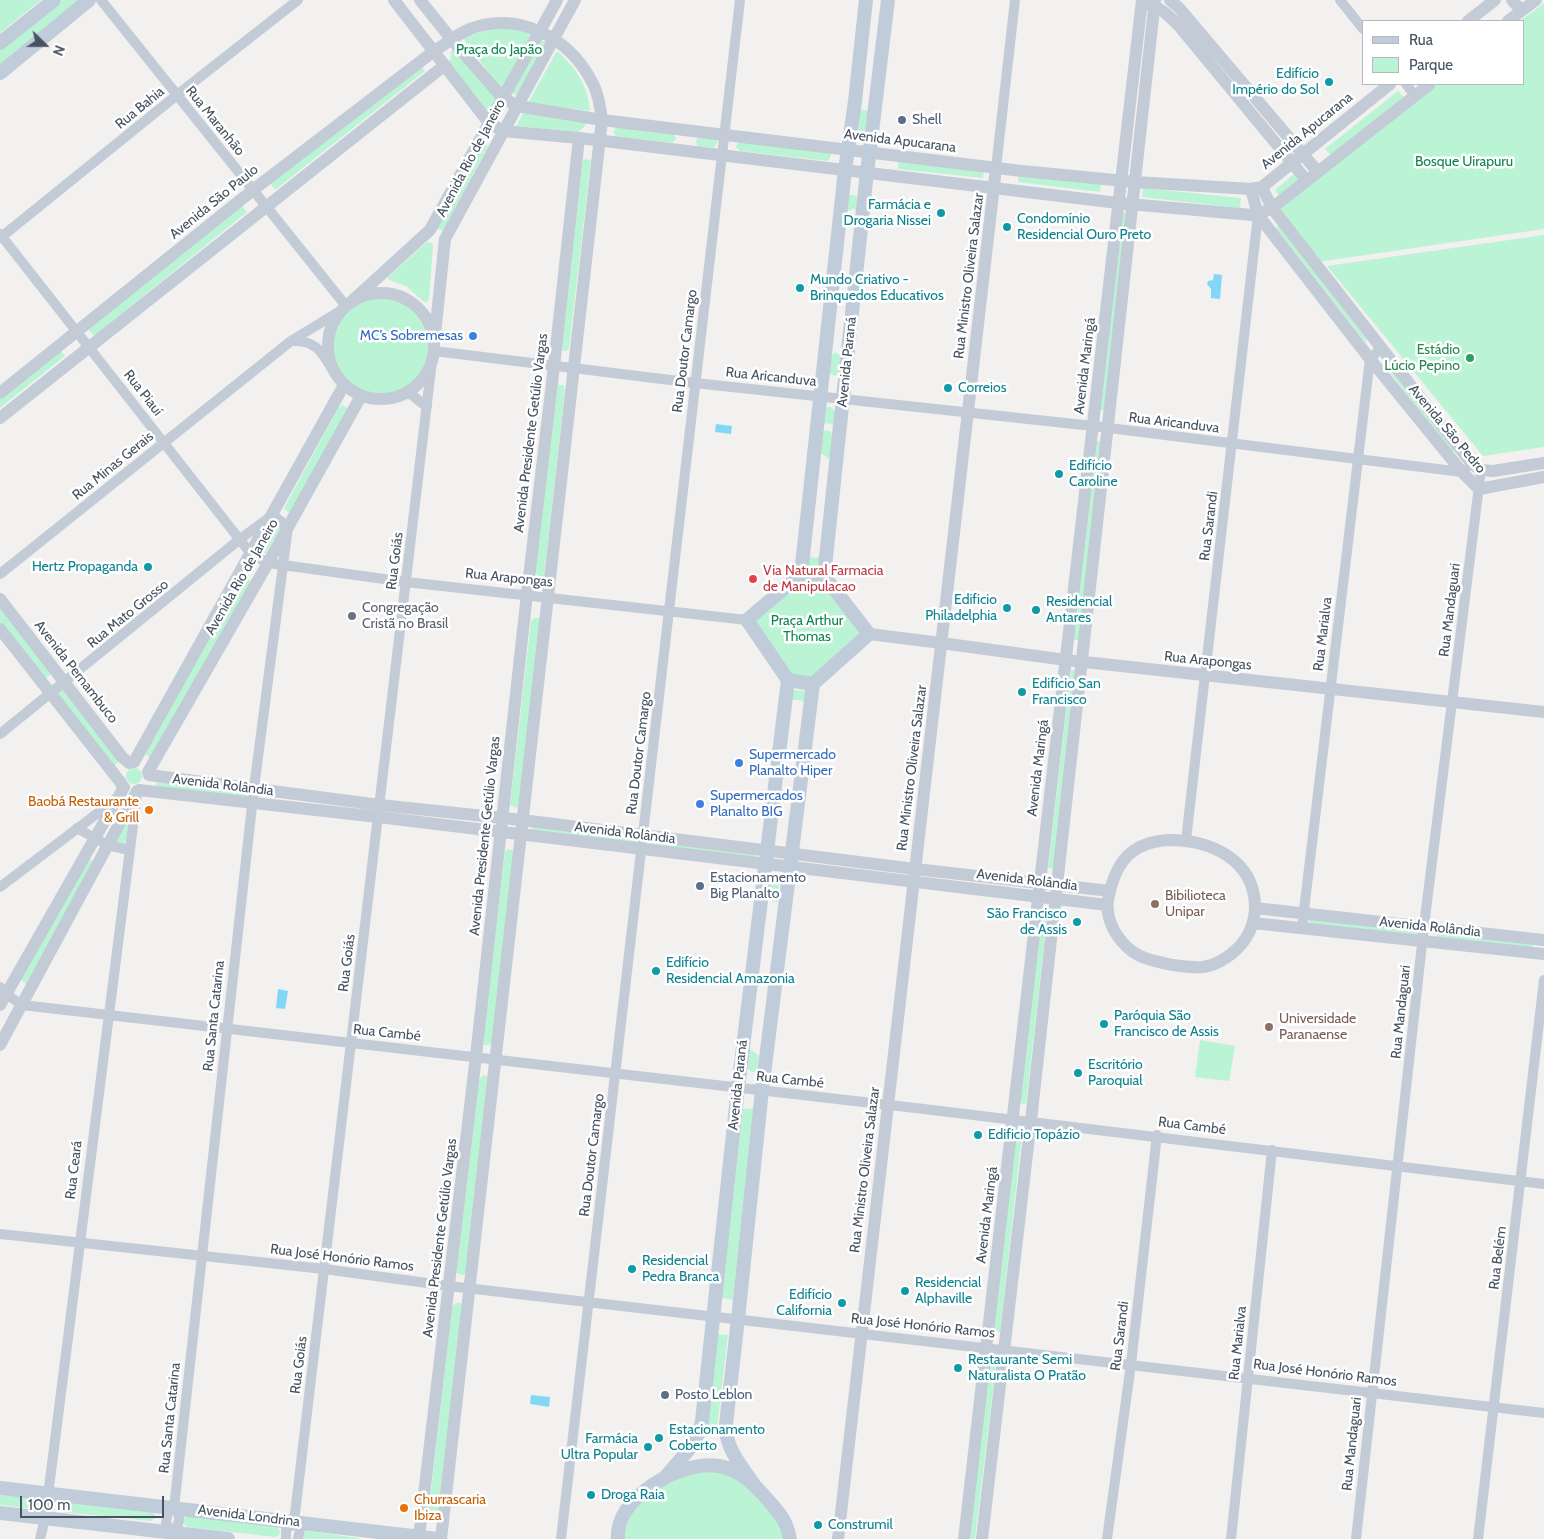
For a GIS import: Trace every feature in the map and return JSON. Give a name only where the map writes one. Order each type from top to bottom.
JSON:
[{"type":"main road","points":[[0,43],[54,0]]},
{"type":"main road","points":[[0,73],[89,0]]},
{"type":"main road","name":"Avenida Paraná","points":[[801,574],[845,170],[849,150],[866,0]]},
{"type":"main road","name":"Avenida Paraná","points":[[824,576],[864,199],[888,0]]},
{"type":"main road","points":[[855,101],[859,106],[865,108],[876,104]]},
{"type":"main road","points":[[842,197],[851,192],[856,192],[864,199]]},
{"type":"main road","points":[[823,371],[830,378],[834,379],[839,378],[846,372]]},
{"type":"main road","points":[[817,434],[820,429],[832,427],[839,436]]},
{"type":"main road","points":[[804,546],[812,554],[824,551],[827,546]]},
{"type":"main road","points":[[801,574],[824,576],[869,634],[813,684],[788,680],[747,620],[801,574]]},
{"type":"main road","name":"Avenida Paraná","points":[[664,1479],[694,1442],[700,1431],[764,864],[788,680]]},
{"type":"main road","name":"Avenida Paraná","points":[[802,1539],[753,1482],[734,1456],[728,1445],[726,1434],[762,1090],[813,684]]},
{"type":"main road","points":[[618,1539],[619,1524],[624,1512],[641,1494],[673,1473],[689,1468],[712,1465],[732,1470],[753,1482]]},
{"type":"main road","name":"Avenida Londrina","points":[[0,1488],[294,1522],[379,1536],[439,1539]]},
{"type":"main road","name":"Avenida Londrina","points":[[0,1513],[153,1534],[171,1532],[228,1539]]},
{"type":"main road","points":[[785,1519],[790,1539]]},
{"type":"street","name":"Rua Maranhão","points":[[101,0],[346,306]]},
{"type":"street","name":"Rua Bahia","points":[[1,236],[298,0]]},
{"type":"street","points":[[394,0],[488,123],[503,132],[600,140],[1118,203],[1252,216],[1272,208],[1429,85]]},
{"type":"street","name":"Avenida Apucarana","points":[[420,0],[502,97],[517,106],[680,130],[898,157],[1121,181],[1256,188],[1291,164],[1389,85]]},
{"type":"street","name":"Avenida Rio de Janeiro","points":[[346,306],[430,230],[557,0]]},
{"type":"street","name":"Avenida Rio de Janeiro","points":[[433,352],[445,239],[575,0]]},
{"type":"street","name":"Rua Doutor Camargo","points":[[561,1539],[740,0]]},
{"type":"street","name":"Rua Ministro Oliveira Salazar","points":[[838,1539],[1015,0]]},
{"type":"street","points":[[1170,0],[1179,8],[1318,172]]},
{"type":"street","points":[[1340,0],[1362,28]]},
{"type":"street","points":[[1469,20],[1495,0]]},
{"type":"street","points":[[1512,0],[1521,10]]},
{"type":"street","points":[[1509,20],[1536,0]]},
{"type":"street","points":[[1142,2],[1155,3],[1168,15],[1307,181]]},
{"type":"street","name":"Avenida Maringá","points":[[964,1539],[1142,2]]},
{"type":"street","name":"Avenida Maringá","points":[[982,1539],[1056,899],[1155,3]]},
{"type":"street","name":"Avenida São Paulo","points":[[0,393],[253,190],[434,51],[469,29],[495,24],[517,24],[540,31],[554,38],[571,52],[592,81],[598,97],[602,120],[600,140]]},
{"type":"street","points":[[0,418],[445,65],[452,40]]},
{"type":"street","points":[[1407,85],[1415,96]]},
{"type":"street","points":[[579,138],[602,120]]},
{"type":"street","points":[[678,150],[680,130]]},
{"type":"street","name":"Avenida Presidente Getúlio Vargas","points":[[419,1537],[476,1056],[526,594],[579,138]]},
{"type":"street","points":[[439,1539],[470,1288],[600,140]]},
{"type":"street","points":[[897,176],[892,168],[898,157]]},
{"type":"street","name":"Avenida São Pedro","points":[[1256,188],[1461,450],[1472,469],[1479,489],[1544,478]]},
{"type":"street","name":"Avenida São Pedro","points":[[1256,188],[1258,215],[1370,359],[1452,459],[1472,469],[1493,471],[1544,463]]},
{"type":"street","name":"Rua Sarandi","points":[[1186,840],[1258,215]]},
{"type":"street","points":[[430,230],[445,239]]},
{"type":"street","name":"Rua Piauí","points":[[1,236],[90,346],[251,554],[268,563]]},
{"type":"street","points":[[291,341],[302,340],[316,346],[334,372],[344,385],[361,396],[370,399],[390,399],[408,392],[423,379],[433,352],[431,328],[424,314],[406,298],[383,292],[367,294],[346,306],[332,325],[328,341],[328,357],[334,372]]},
{"type":"street","name":"Rua Minas Gerais","points":[[0,574],[291,341],[346,306]]},
{"type":"street","points":[[1370,359],[1381,348]]},
{"type":"street","name":"Rua Aricanduva","points":[[433,352],[695,383],[1093,426],[1358,459],[1472,469]]},
{"type":"street","name":"Rua Goiás","points":[[294,1522],[433,352]]},
{"type":"street","name":"Rua Marialva","points":[[1302,927],[1370,359]]},
{"type":"street","name":"Avenida Rio de Janeiro","points":[[131,762],[251,554],[344,385]]},
{"type":"street","points":[[408,392],[427,407]]},
{"type":"street","name":"Avenida Rio de Janeiro","points":[[148,773],[361,396]]},
{"type":"street","points":[[1452,459],[1458,457],[1461,450]]},
{"type":"street","name":"Rua Mandaguari","points":[[1356,1539],[1424,926],[1479,489],[1472,469]]},
{"type":"street","points":[[273,515],[288,527]]},
{"type":"street","name":"Rua Mato Grosso","points":[[0,734],[240,539],[273,515]]},
{"type":"street","name":"Rua Santa Catarina","points":[[171,1532],[179,1524],[180,1517],[174,1508],[226,1030],[254,788],[288,527]]},
{"type":"street","name":"Rua Arapongas","points":[[268,563],[406,582],[747,620]]},
{"type":"street","points":[[1074,591],[1090,592]]},
{"type":"street","name":"Avenida Pernambuco","points":[[0,599],[122,757],[131,762]]},
{"type":"street","points":[[0,629],[52,693],[122,785],[132,791],[138,791]]},
{"type":"street","name":"Rua Arapongas","points":[[869,634],[1082,662],[1544,712]]},
{"type":"street","points":[[0,1046],[107,845],[138,791],[148,782],[148,773],[143,764],[131,762],[121,769],[122,785],[117,798],[95,839],[2,995]]},
{"type":"street","name":"Avenida Rolândia","points":[[148,773],[254,788],[500,833],[789,867],[1040,883],[1110,891]]},
{"type":"street","name":"Avenida Rolândia","points":[[138,791],[253,804],[522,820],[766,849],[1039,897],[1108,905]]},
{"type":"street","name":"Rua Ceará","points":[[45,1519],[138,791]]},
{"type":"street","points":[[0,887],[117,798]]},
{"type":"street","points":[[77,828],[107,845],[129,850]]},
{"type":"street","points":[[1186,840],[1220,851],[1240,867],[1252,886],[1255,908],[1253,923],[1243,943],[1222,960],[1205,966],[1179,966],[1139,956],[1126,946],[1111,925],[1108,905],[1110,891],[1119,867],[1128,855],[1138,847],[1155,841],[1186,840]]},
{"type":"street","name":"Avenida Rolândia","points":[[1255,908],[1544,940]]},
{"type":"street","name":"Avenida Rolândia","points":[[1253,923],[1544,954]]},
{"type":"street","name":"Rua Belém","points":[[1478,1539],[1544,980]]},
{"type":"street","name":"Rua Cambé","points":[[2,995],[22,1005],[226,1030],[495,1058],[738,1088],[1031,1120],[1544,1184]]},
{"type":"street","name":"Rua Sarandi","points":[[1107,1539],[1157,1135]]},
{"type":"street","name":"Rua Marialva","points":[[1231,1539],[1272,1150]]},
{"type":"street","name":"Rua José Honório Ramos","points":[[0,1234],[324,1269],[449,1286],[1544,1412]]},
{"type":"street","points":[[975,1443],[993,1444]]},
{"type":"street","points":[[423,1509],[431,1515],[436,1515],[444,1510]]},
{"type":"street","points":[[40,1539],[45,1519]]},
{"type":"street","points":[[286,1539],[286,1530],[294,1522],[300,1530],[298,1539]]},
{"type":"green space","points":[[0,0],[41,0],[0,33]]},
{"type":"green space","points":[[63,0],[82,0],[0,65],[0,50]]},
{"type":"green space","name":"Bosque Uirapuru","points":[[1544,3],[1544,229],[1318,262],[1276,209],[1438,85],[1524,85],[1524,20],[1521,20]]},
{"type":"green space","name":"Praça do Japão","points":[[498,28],[532,34],[502,90],[462,37]]},
{"type":"green space","points":[[538,39],[546,42],[517,96],[510,92]]},
{"type":"green space","points":[[457,42],[498,96],[488,114],[450,64],[451,52]]},
{"type":"green space","name":"Praça do Japão","points":[[557,51],[570,64],[584,85],[590,111],[528,103]]},
{"type":"green space","points":[[420,65],[425,71],[275,190],[270,183]]},
{"type":"green space","points":[[1398,91],[1404,97],[1331,155],[1325,149]]},
{"type":"green space","points":[[858,109],[869,111],[864,138],[861,140],[854,138]]},
{"type":"green space","points":[[524,112],[588,119],[584,127],[578,132],[516,126]]},
{"type":"green space","points":[[617,126],[673,132],[676,139],[672,143],[617,137],[613,132]]},
{"type":"green space","points":[[697,138],[717,139],[718,141],[714,148],[698,146],[696,143]]},
{"type":"green space","points":[[482,142],[488,146],[443,231],[436,228]]},
{"type":"green space","points":[[738,142],[829,151],[831,156],[828,161],[740,151],[736,147]]},
{"type":"green space","points":[[899,158],[984,167],[983,178],[898,169]]},
{"type":"green space","points":[[583,159],[591,160],[569,348],[567,351],[563,351],[560,348]]},
{"type":"green space","points":[[1019,172],[1101,182],[1100,192],[1018,182]]},
{"type":"green space","points":[[1294,174],[1299,180],[1279,196],[1275,190]]},
{"type":"green space","points":[[1143,188],[1241,198],[1240,208],[1142,197]]},
{"type":"green space","points":[[848,195],[855,195],[858,200],[857,212],[853,208],[850,211],[845,207]]},
{"type":"green space","points":[[242,206],[247,212],[94,336],[88,329]]},
{"type":"green space","points":[[1120,212],[1126,213],[1104,410],[1097,410]]},
{"type":"green space","points":[[1279,225],[1367,340],[1365,342],[1276,228]]},
{"type":"green space","name":"Estádio Lúcio Pepino","points":[[1544,235],[1544,447],[1483,456],[1327,266]]},
{"type":"green space","points":[[427,242],[432,243],[433,246],[429,299],[427,302],[424,302],[406,286],[387,278]]},
{"type":"green space","points":[[371,297],[391,297],[400,300],[416,311],[427,327],[430,336],[430,356],[427,365],[416,381],[400,392],[391,395],[371,395],[354,387],[340,373],[332,356],[332,336],[340,319],[354,305]]},
{"type":"green space","points":[[60,350],[65,356],[0,408],[0,398]]},
{"type":"green space","points":[[829,351],[832,355],[835,352],[841,356],[840,372],[835,376],[828,373]]},
{"type":"green space","points":[[1390,360],[1457,447],[1452,452],[1384,365]]},
{"type":"green space","points":[[558,385],[563,385],[565,390],[544,576],[541,577],[534,574]]},
{"type":"green space","points":[[343,405],[347,408],[347,412],[293,511],[288,512],[284,508],[339,407]]},
{"type":"green space","points":[[831,407],[835,411],[835,426],[827,423],[821,425],[824,409]]},
{"type":"green space","points":[[826,430],[830,431],[833,436],[830,460],[818,451],[823,432]]},
{"type":"green space","points":[[1097,441],[1104,442],[1081,641],[1074,640]]},
{"type":"green space","points":[[276,522],[281,527],[266,553],[262,553],[259,550]]},
{"type":"green space","points":[[807,555],[815,558],[820,556],[817,569],[806,569]]},
{"type":"green space","name":"Praça Arthur Thomas","points":[[801,574],[824,576],[869,634],[813,684],[788,680],[747,621]]},
{"type":"green space","points":[[246,578],[251,582],[153,756],[149,757],[144,753],[243,580]]},
{"type":"green space","points":[[0,609],[51,674],[45,679],[0,622]]},
{"type":"green space","points":[[534,618],[539,618],[540,622],[519,805],[516,808],[510,805],[531,621]]},
{"type":"green space","points":[[1071,670],[1079,671],[1056,869],[1048,868]]},
{"type":"green space","points":[[61,688],[119,760],[115,766],[57,692]]},
{"type":"green space","points":[[792,690],[806,691],[805,703],[801,700],[791,700]]},
{"type":"green space","points":[[131,768],[137,768],[142,773],[140,782],[131,784],[126,779],[126,773]]},
{"type":"green space","points":[[157,782],[248,793],[247,798],[156,787]]},
{"type":"green space","points":[[129,818],[125,846],[115,843]]},
{"type":"green space","points":[[532,825],[636,838],[636,843],[531,831]]},
{"type":"green space","points":[[649,839],[756,852],[755,858],[648,846]]},
{"type":"green space","points":[[508,849],[514,852],[492,1042],[489,1045],[485,1045],[482,1042],[505,852]]},
{"type":"green space","points":[[88,858],[92,860],[92,864],[26,984],[20,979]]},
{"type":"green space","points":[[771,876],[780,879],[777,903],[767,897],[769,878]]},
{"type":"green space","points":[[1040,910],[1048,910],[1026,1104],[1018,1103]]},
{"type":"green space","points":[[1309,918],[1419,931],[1419,937],[1308,923]]},
{"type":"green space","points":[[1438,932],[1533,943],[1533,948],[1437,937]]},
{"type":"green space","points":[[1200,1040],[1235,1046],[1229,1081],[1195,1077]]},
{"type":"green space","points":[[749,1048],[759,1056],[757,1072],[752,1072],[747,1068]]},
{"type":"green space","points":[[483,1075],[490,1079],[466,1273],[463,1275],[456,1273],[479,1079]]},
{"type":"green space","points":[[743,1108],[754,1109],[733,1300],[722,1298]]},
{"type":"green space","points":[[1015,1134],[1022,1135],[1000,1332],[993,1331]]},
{"type":"green space","points":[[456,1303],[461,1303],[463,1307],[438,1510],[435,1513],[431,1513],[429,1509],[452,1307]]},
{"type":"green space","points":[[717,1334],[728,1335],[716,1436],[705,1435]]},
{"type":"green space","points":[[990,1363],[996,1364],[975,1539],[968,1539]]},
{"type":"green space","points":[[706,1468],[737,1476],[781,1522],[787,1539],[623,1539],[624,1530],[636,1505],[673,1479]]},
{"type":"green space","points":[[0,1495],[35,1499],[39,1505],[34,1509],[0,1505]]},
{"type":"green space","points":[[62,1501],[154,1512],[156,1517],[151,1521],[62,1512],[58,1506]]},
{"type":"green space","points":[[188,1516],[277,1527],[280,1530],[279,1535],[275,1537],[187,1527],[183,1523],[183,1519]]},
{"type":"green space","points":[[306,1531],[359,1539],[305,1539],[303,1534]]},
{"type":"water","points":[[1214,274],[1222,275],[1220,299],[1211,298],[1211,289],[1207,284],[1208,281],[1213,280]]},
{"type":"water","points":[[716,424],[732,426],[731,434],[715,432]]},
{"type":"water","points":[[278,989],[288,991],[285,1009],[276,1008]]},
{"type":"water","points":[[531,1395],[550,1397],[549,1407],[530,1404]]},
{"type":"place","name":"Edifício Império do Sol","points":[[1329,82]]},
{"type":"place","name":"Shell","points":[[902,120]]},
{"type":"place","name":"Farmácia e Drogaria Nissei","points":[[941,213]]},
{"type":"place","name":"Condomínio Residencial Ouro Preto","points":[[1007,227]]},
{"type":"place","name":"Mundo Criativo - Brinquedos Educativos","points":[[800,288]]},
{"type":"place","name":"MC’s Sobremesas","points":[[473,336]]},
{"type":"place","name":"Estádio Lúcio Pepino","points":[[1470,358]]},
{"type":"place","name":"Correios","points":[[948,388]]},
{"type":"place","name":"Edifício Caroline","points":[[1059,474]]},
{"type":"place","name":"Hertz Propaganda","points":[[148,567]]},
{"type":"place","name":"Via Natural Farmacia de Manipulacao","points":[[753,579]]},
{"type":"place","name":"Edificio Philadelphia","points":[[1007,608]]},
{"type":"place","name":"Residencial Antares","points":[[1036,610]]},
{"type":"place","name":"Congregação Cristã no Brasil","points":[[352,616]]},
{"type":"place","name":"Edifício San Francisco","points":[[1022,692]]},
{"type":"place","name":"Supermercado Planalto Hiper","points":[[739,763]]},
{"type":"place","name":"Supermercados Planalto BIG","points":[[700,804]]},
{"type":"place","name":"Baobá Restaurante & Grill","points":[[149,810]]},
{"type":"place","name":"Estacionamento Big Planalto","points":[[700,886]]},
{"type":"place","name":"Bibilioteca Unipar","points":[[1155,904]]},
{"type":"place","name":"São Francisco de Assis","points":[[1077,922]]},
{"type":"place","name":"Edifício Residencial Amazonia","points":[[656,971]]},
{"type":"place","name":"Paróquia São Francisco de Assis","points":[[1104,1024]]},
{"type":"place","name":"Universidade Paranaense","points":[[1269,1027]]},
{"type":"place","name":"Escritório Paroquial","points":[[1078,1073]]},
{"type":"place","name":"Edificio Topázio","points":[[978,1135]]},
{"type":"place","name":"Residencial Pedra Branca","points":[[632,1269]]},
{"type":"place","name":"Residencial Alphaville","points":[[905,1291]]},
{"type":"place","name":"Edifício California","points":[[842,1303]]},
{"type":"place","name":"Restaurante Semi Naturalista O Pratão","points":[[958,1368]]},
{"type":"place","name":"Posto Leblon","points":[[665,1395]]},
{"type":"place","name":"Estacionamento Coberto","points":[[659,1438]]},
{"type":"place","name":"Farmácia Ultra Popular","points":[[648,1447]]},
{"type":"place","name":"Droga Raia","points":[[591,1495]]},
{"type":"place","name":"Churrascaria Ibiza","points":[[404,1508]]},
{"type":"place","name":"Construmil","points":[[818,1525]]}]
